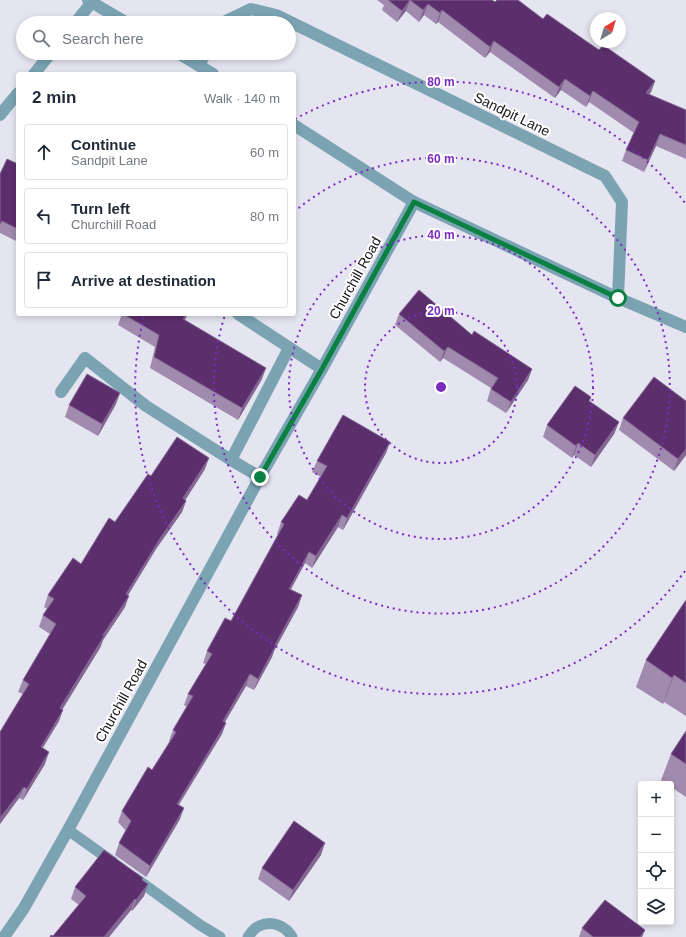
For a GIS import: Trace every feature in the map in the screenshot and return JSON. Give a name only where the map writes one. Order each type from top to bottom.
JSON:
[{"type":"street","points":[[80,16],[90,1],[115,16]]},
{"type":"street","name":"Sandpit Lane","points":[[236,16],[251,9],[278,16]]},
{"type":"street","name":"Sandpit Lane","points":[[296,25],[605,176],[622,202],[618,298]]},
{"type":"street","points":[[36,72],[45,60]]},
{"type":"street","points":[[190,60],[210,72]]},
{"type":"street","points":[[199,65],[202,60]]},
{"type":"street","points":[[0,115],[16,95]]},
{"type":"street","points":[[296,126],[414,202],[618,298],[686,327]]},
{"type":"street","name":"Churchill Road","points":[[4,937],[24,908],[68,830],[260,477],[322,369],[414,202]]},
{"type":"street","points":[[241,316],[322,369]]},
{"type":"street","points":[[231,460],[289,348]]},
{"type":"street","points":[[61,392],[85,358],[146,406],[260,477]]},
{"type":"lane","points":[[68,830],[200,925],[220,937]]},
{"type":"lane","points":[[248,937],[253,930],[268,923],[284,927],[292,937]]},
{"type":"building","points":[[388,0],[410,0],[402,11]]},
{"type":"building","points":[[410,0],[492,0],[495,2],[497,0],[518,0],[543,19],[547,14],[590,44],[590,48],[596,48],[599,50],[601,48],[607,48],[655,81],[646,93],[686,110],[686,145],[660,134],[648,160],[626,150],[639,122],[593,91],[590,96],[565,79],[559,87],[494,41],[490,47],[442,10],[440,13],[428,4],[423,10]]},
{"type":"building","points":[[7,159],[16,163],[16,228],[2,221],[0,224],[0,174]]},
{"type":"building","points":[[419,290],[472,335],[474,331],[532,369],[511,402],[491,389],[498,378],[448,347],[444,351],[399,314]]},
{"type":"building","points":[[126,316],[185,316],[183,319],[266,368],[242,408],[154,357],[159,335]]},
{"type":"building","points":[[87,374],[120,393],[102,424],[69,405]]},
{"type":"building","points":[[654,377],[686,401],[686,449],[678,459],[623,418]]},
{"type":"building","points":[[575,386],[591,397],[589,401],[619,422],[595,455],[578,443],[576,446],[547,425]]},
{"type":"building","points":[[343,415],[390,442],[347,518],[342,515],[316,556],[309,552],[289,589],[302,595],[258,679],[250,674],[223,721],[226,723],[177,804],[184,808],[150,866],[119,843],[131,821],[122,811],[148,767],[152,770],[176,732],[173,730],[193,696],[188,694],[212,654],[207,651],[225,618],[231,621],[284,524],[281,522],[299,495],[307,500],[327,466],[317,461]]},
{"type":"building","points":[[177,437],[209,458],[183,498],[186,501],[161,537],[126,594],[129,596],[103,635],[104,636],[60,708],[63,710],[41,747],[49,752],[27,789],[24,787],[0,818],[0,732],[29,684],[23,680],[56,624],[43,615],[54,599],[48,595],[73,558],[81,564],[109,518],[115,522],[148,474],[151,476]]},
{"type":"building","points":[[686,600],[686,683],[674,675],[672,678],[646,660]]},
{"type":"building","points":[[686,731],[686,764],[671,754]]},
{"type":"building","points":[[294,821],[325,843],[293,890],[262,868]]},
{"type":"building","points":[[104,850],[143,878],[142,880],[148,884],[104,937],[50,937],[51,935],[53,936],[86,896],[75,887]]},
{"type":"building","points":[[605,900],[645,930],[640,937],[593,937],[582,928]]},
{"type":"route","points":[[260,477],[322,369],[414,202],[618,298]]}]
